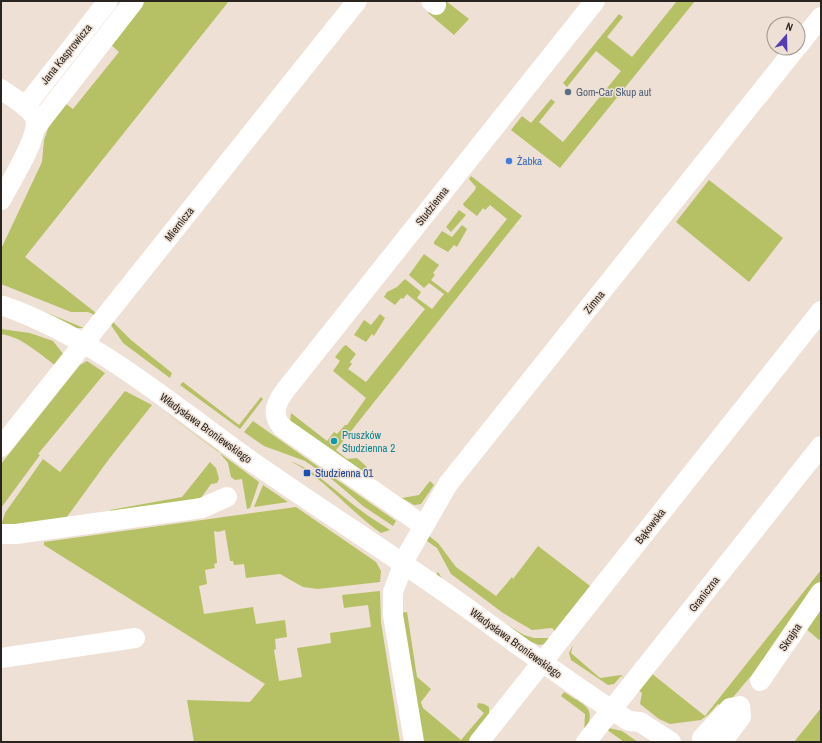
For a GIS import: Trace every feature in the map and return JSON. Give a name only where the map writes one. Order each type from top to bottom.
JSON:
[{"type":"street","name":"Jana Kasprowicza","points":[[25,107],[108,1]]},
{"type":"street","points":[[1,200],[26,152],[36,127],[134,1]]},
{"type":"street","name":"Miernicza","points":[[1,447],[357,1]]},
{"type":"street","name":"Studzienna","points":[[424,526],[282,427],[275,414],[276,404],[287,388],[595,1]]},
{"type":"street","name":"Zimna","points":[[806,36],[821,17]]},
{"type":"street","name":"Zimna","points":[[403,564],[448,484],[790,56]]},
{"type":"street","points":[[1,89],[34,115],[36,127]]},
{"type":"street","name":"Władysława Broniewskiego","points":[[1,305],[42,321],[84,343],[111,360],[254,463],[474,613],[541,663],[629,721],[640,722],[671,742]]},
{"type":"street","name":"Bąkowska","points":[[479,742],[821,311]]},
{"type":"street","name":"Graniczna","points":[[586,742],[821,446]]},
{"type":"street","points":[[1,534],[16,534],[202,508],[227,497]]},
{"type":"street","points":[[403,564],[393,592],[392,607],[414,742]]},
{"type":"street","name":"Skrajna","points":[[760,681],[821,592]]},
{"type":"street","points":[[1,658],[135,638]]},
{"type":"street","points":[[675,742],[687,737],[706,740],[730,708],[740,706],[741,717],[722,742]]},
{"type":"street","name":"Władysława Broniewskiego","points":[[629,721],[631,731],[645,742]]},
{"type":"green space","points":[[141,1],[229,1],[25,257],[96,313],[97,316],[88,312],[71,312],[1,284],[1,249],[42,162],[44,140],[55,109],[61,100],[73,109],[119,52],[108,42]]},
{"type":"green space","points":[[440,1],[446,1],[469,19],[454,35],[428,13]]},
{"type":"green space","points":[[677,1],[695,1],[560,168],[511,130],[522,116],[531,123],[551,99],[555,102],[539,122],[563,142],[621,71],[596,51],[567,87],[563,83],[619,14],[623,17],[607,37],[632,57]]},
{"type":"green space","points":[[471,176],[522,216],[336,450],[347,459],[357,458],[367,467],[363,473],[290,422],[291,413],[327,441],[334,432],[337,434],[345,425],[347,425],[366,398],[333,371],[340,361],[335,357],[346,345],[356,354],[350,362],[352,364],[348,369],[366,382],[425,309],[407,294],[395,305],[384,297],[387,292],[397,287],[405,279],[421,292],[417,298],[432,309],[444,294],[429,283],[424,288],[409,275],[424,254],[439,265],[433,273],[435,275],[431,280],[448,293],[507,219],[490,205],[485,210],[483,208],[477,216],[464,206],[463,204],[476,187],[469,179]]},
{"type":"green space","points":[[709,180],[783,238],[749,282],[676,222]]},
{"type":"green space","points":[[459,210],[466,215],[451,232],[446,227]]},
{"type":"green space","points":[[462,225],[467,229],[457,247],[454,245],[448,252],[434,244],[442,231],[452,237]]},
{"type":"green space","points":[[1,294],[84,328],[76,328],[1,296]]},
{"type":"green space","points":[[380,314],[385,318],[374,336],[372,334],[366,342],[354,335],[364,320],[371,325]]},
{"type":"green space","points":[[113,322],[131,340],[172,373],[170,378],[123,343],[111,325]]},
{"type":"green space","points":[[1,329],[30,333],[53,341],[64,355],[55,365],[23,342],[16,338],[1,334]]},
{"type":"green space","points":[[87,361],[105,373],[38,454],[40,455],[1,508],[1,464],[80,365]]},
{"type":"green space","points":[[183,382],[239,425],[261,397],[263,399],[240,429],[180,385]]},
{"type":"green space","points":[[125,391],[152,405],[109,459],[64,521],[1,526],[5,513],[43,459],[60,472]]},
{"type":"green space","points":[[159,408],[218,451],[219,453]]},
{"type":"green space","points":[[253,421],[396,521],[393,526],[363,506],[334,481],[305,461],[264,446],[244,432]]},
{"type":"green space","points":[[219,453],[259,482],[250,508],[247,509],[242,479],[235,480],[231,477],[228,463]]},
{"type":"green space","points":[[290,461],[318,476],[363,512],[390,530],[381,533],[358,515],[326,485],[303,468]]},
{"type":"green space","points":[[210,462],[216,468],[219,479],[217,483],[211,484],[201,498],[111,514],[110,510],[182,497]]},
{"type":"green space","points":[[430,481],[434,485],[421,504],[414,505],[402,498],[419,495]]},
{"type":"green space","points":[[263,485],[288,502],[254,507]]},
{"type":"green space","points":[[296,507],[376,562],[381,571],[380,582],[318,589],[303,587],[280,574],[246,578],[244,564],[234,565],[233,561],[230,561],[225,530],[218,532],[214,531],[217,563],[214,564],[215,568],[205,570],[207,584],[199,586],[204,614],[253,607],[256,624],[285,620],[287,637],[275,639],[276,649],[274,650],[279,681],[302,677],[297,648],[331,643],[330,633],[371,627],[368,605],[344,608],[342,595],[380,591],[381,622],[400,742],[194,742],[187,700],[250,702],[265,684],[44,545],[44,542]]},
{"type":"green space","points":[[429,536],[438,543],[456,567],[496,596],[512,577],[513,579],[538,546],[594,589],[557,633],[552,628],[532,630],[503,613],[451,574],[437,548],[424,539]]},
{"type":"green space","points":[[821,570],[821,586],[762,672],[750,677],[724,708],[718,704],[701,720],[670,724],[659,719],[640,704],[642,693],[636,688],[651,673],[705,716]]},
{"type":"green space","points":[[438,572],[443,580],[498,619],[524,635],[534,638],[549,638],[546,644],[539,645],[529,641],[435,577]]},
{"type":"green space","points":[[821,598],[821,638],[819,640],[804,627]]},
{"type":"green space","points":[[407,612],[417,677],[431,689],[421,702],[423,708],[461,740],[484,713],[477,707],[478,703],[489,707],[489,715],[470,742],[422,742],[401,613]]},
{"type":"green space","points":[[573,645],[571,653],[600,678],[621,675],[625,679],[621,676],[614,684],[608,685],[571,660],[569,653]]},
{"type":"green space","points":[[564,692],[583,704],[589,712],[590,718],[584,733],[585,714],[561,696]]},
{"type":"green space","points":[[821,708],[821,742],[794,742]]},
{"type":"green space","points":[[609,728],[622,731],[638,742],[624,742],[606,729]]},
{"type":"place","name":"Gom-Car Skup aut","points":[[568,92]]},
{"type":"place","name":"Żabka","points":[[509,161]]},
{"type":"place","name":"Pruszków Studzienna 2","points":[[334,441]]},
{"type":"place","name":"Studzienna 01","points":[[307,473]]}]
